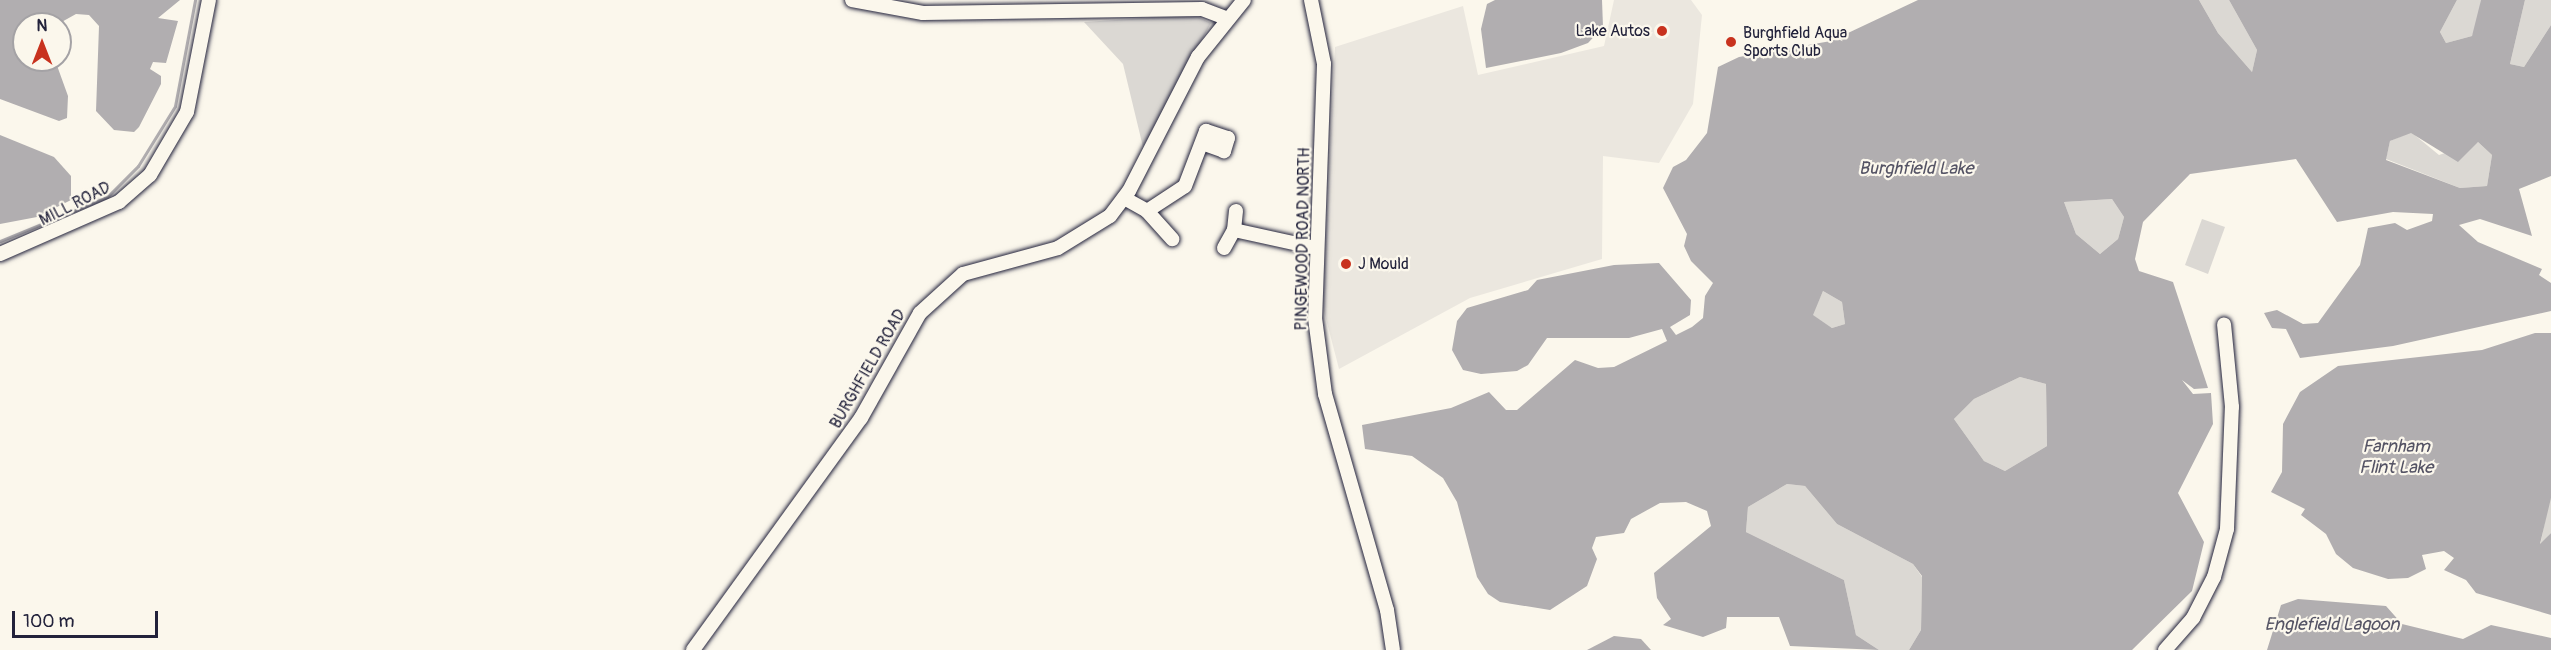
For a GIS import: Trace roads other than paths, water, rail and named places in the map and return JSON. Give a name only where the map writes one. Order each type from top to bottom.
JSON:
[{"type":"street","name":"MILL ROAD","points":[[0,254],[119,202],[150,176],[187,112],[209,0]]},
{"type":"street","points":[[852,0],[923,13],[1202,9],[1226,18]]},
{"type":"street","name":"BURGHFIELD ROAD","points":[[693,650],[846,441],[916,319],[936,294],[985,265],[1076,241],[1098,228],[1124,198],[1187,75],[1226,18],[1244,0]]},
{"type":"street","name":"PINGEWOOD ROAD NORTH","points":[[1311,0],[1324,64],[1315,318],[1325,394],[1387,610],[1393,650]]},
{"type":"street","points":[[1147,211],[1185,186],[1202,143]]},
{"type":"street","points":[[1124,198],[1147,211],[1172,239]]},
{"type":"street","points":[[1224,248],[1234,230],[1236,211]]},
{"type":"street","points":[[1234,230],[1316,248]]},
{"type":"street","points":[[2165,650],[2193,618],[2214,577],[2227,529],[2232,407],[2224,324]]},
{"type":"water","points":[[0,0],[180,0],[158,18],[178,21],[166,63],[153,62],[150,69],[161,76],[161,84],[139,127],[134,132],[114,130],[96,111],[99,26],[89,15],[76,14],[72,16],[72,12],[12,12],[12,72],[59,72],[68,96],[67,118],[59,121],[0,99]]},
{"type":"water","points":[[1495,0],[1602,0],[1603,27],[1588,43],[1561,53],[1486,68],[1481,29],[1487,4]]},
{"type":"water","name":"Burghfield Lake","points":[[1918,0],[2199,0],[2218,33],[2252,72],[2257,50],[2229,0],[2457,0],[2440,32],[2446,43],[2472,36],[2481,0],[2525,0],[2510,64],[2524,67],[2551,25],[2551,176],[2519,189],[2532,236],[2480,219],[2459,225],[2478,242],[2542,269],[2539,275],[2551,283],[2551,311],[2393,346],[2300,358],[2286,329],[2272,328],[2264,313],[2277,310],[2303,324],[2318,323],[2360,265],[2368,228],[2395,223],[2407,230],[2432,221],[2433,214],[2393,212],[2337,222],[2296,159],[2190,174],[2143,222],[2135,259],[2139,271],[2173,282],[2208,388],[2194,389],[2182,380],[2193,394],[2211,393],[2213,424],[2178,493],[2204,542],[2192,591],[2132,650],[1909,650],[1921,630],[1922,576],[1913,564],[1837,524],[1805,486],[1787,484],[1748,507],[1746,532],[1844,580],[1856,635],[1879,650],[1790,646],[1779,617],[1727,617],[1726,628],[1703,637],[1663,625],[1671,619],[1657,598],[1654,573],[1711,526],[1707,511],[1686,502],[1660,503],[1631,519],[1624,533],[1596,537],[1592,548],[1597,559],[1587,586],[1550,610],[1500,602],[1488,594],[1477,577],[1457,502],[1443,478],[1412,456],[1365,449],[1362,425],[1451,408],[1489,392],[1506,410],[1517,410],[1575,360],[1598,368],[1614,367],[1667,341],[1662,329],[1629,338],[1547,338],[1528,365],[1517,371],[1481,374],[1463,370],[1452,350],[1457,321],[1467,308],[1528,290],[1537,280],[1614,265],[1659,263],[1691,300],[1690,315],[1670,327],[1676,335],[1703,318],[1705,296],[1713,283],[1691,261],[1684,246],[1687,234],[1663,188],[1673,167],[1686,160],[1707,133],[1718,67],[1739,57],[1831,41]],"holes":[[[2411,133],[2458,162],[2478,142],[2492,155],[2487,186],[2460,188],[2386,160],[2390,141]],[[2112,199],[2124,217],[2118,239],[2100,254],[2076,234],[2064,202]],[[1823,291],[1842,302],[1845,324],[1832,328],[1813,315]],[[2020,377],[2046,384],[2047,446],[2005,471],[1984,461],[1954,419],[1974,399]]]},
{"type":"water","points":[[0,135],[54,157],[71,176],[71,200],[37,217],[0,224]]},
{"type":"water","name":"Farnham Flint Lake","points":[[2535,333],[2551,333],[2551,498],[2540,544],[2551,533],[2551,615],[2476,593],[2466,580],[2444,570],[2454,558],[2444,551],[2422,555],[2426,569],[2408,578],[2388,579],[2353,568],[2336,554],[2326,534],[2301,515],[2305,509],[2271,492],[2282,472],[2283,424],[2300,392],[2338,366],[2482,350]]},
{"type":"water","name":"Englefield Lagoon","points":[[2298,599],[2386,606],[2402,624],[2463,639],[2491,625],[2551,638],[2551,650],[2267,650],[2281,605]]},
{"type":"water","points":[[1614,636],[1641,639],[1651,650],[1587,650]]},
{"type":"waterway","points":[[0,241],[107,197],[138,166],[175,106],[195,0]]},
{"type":"place","name":"Lake Autos","points":[[1662,31]]},
{"type":"place","name":"Burghfield Aqua Sports Club","points":[[1731,42]]},
{"type":"place","name":"J Mould","points":[[1346,264]]}]
